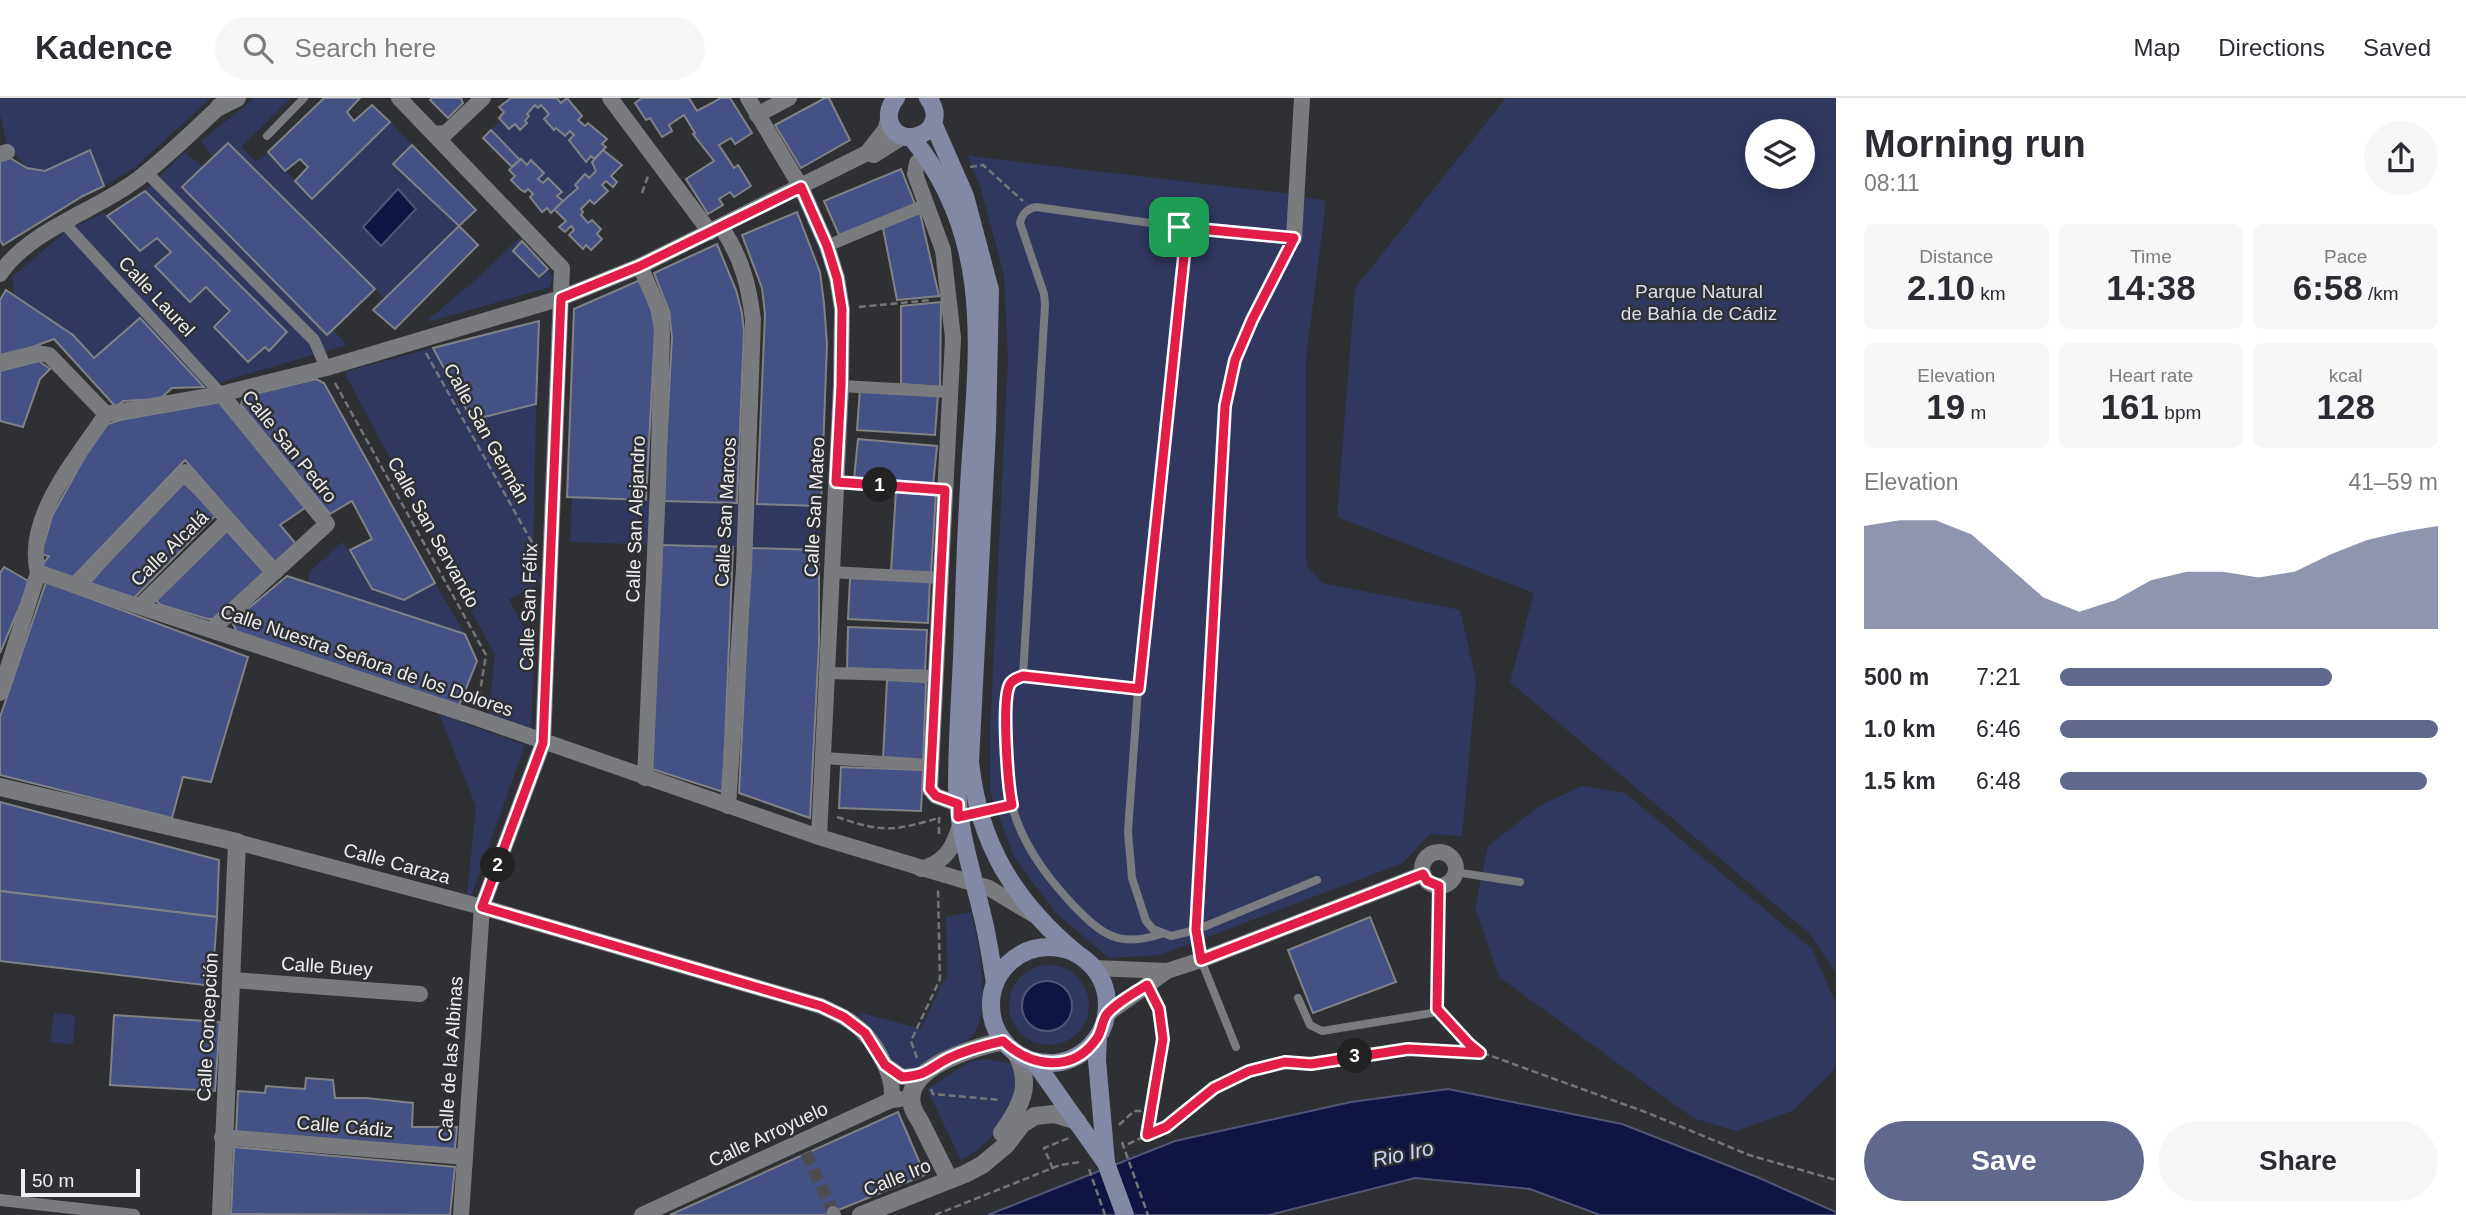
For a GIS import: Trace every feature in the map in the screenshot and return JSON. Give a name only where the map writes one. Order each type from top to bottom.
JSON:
[{"type":"main road","points":[[890,106],[894,129],[908,137],[925,155],[939,175],[957,211],[967,249],[977,312],[977,364],[957,765],[959,816],[988,938],[995,984]]},
{"type":"main road","points":[[908,137],[922,135],[933,107]]},
{"type":"main road","points":[[933,107],[965,196],[990,290],[987,430],[970,762],[972,786],[987,839],[999,863],[1045,923],[1095,968],[1106,990],[1107,1014],[1098,1037],[1097,1060],[1106,1163],[1125,1215]]},
{"type":"main road","points":[[1076,953],[1053,946],[1029,950],[1008,963],[995,984],[990,1007],[997,1031],[1010,1047],[1034,1061],[1046,1063],[1070,1059],[1081,1054],[1098,1037]]},
{"type":"main road","points":[[1034,1061],[1075,1128],[1106,1163]]},
{"type":"street","points":[[0,274],[10,259],[64,223],[110,198],[146,172],[222,103],[237,98]]},
{"type":"street","points":[[399,98],[562,268],[590,286]]},
{"type":"street","points":[[434,134],[446,133],[483,98]]},
{"type":"street","name":"Calle San Mateo","points":[[748,98],[801,187],[827,246],[837,278],[842,309],[841,386],[819,836]]},
{"type":"street","points":[[757,115],[789,98]]},
{"type":"street","points":[[1294,238],[1302,98]]},
{"type":"street","name":"Calle San Marcos","points":[[616,100],[715,230],[733,245],[749,288],[753,320],[744,568],[728,806]]},
{"type":"street","points":[[0,693],[38,573],[34,553],[48,503],[106,414],[221,394],[326,368],[561,298],[640,266],[867,153],[885,130],[890,106]]},
{"type":"street","points":[[867,153],[874,155],[908,137]]},
{"type":"street","points":[[925,155],[917,163],[915,174],[943,250],[953,338],[930,789],[959,816],[954,844],[938,868],[1002,894],[1045,923]]},
{"type":"street","points":[[146,172],[314,340],[326,368]]},
{"type":"street","points":[[827,246],[927,204]]},
{"type":"street","name":"Calle Laurel","points":[[64,223],[221,394]]},
{"type":"street","points":[[0,244],[10,259]]},
{"type":"street","name":"Calle San Alejandro","points":[[640,266],[661,314],[662,334],[645,778]]},
{"type":"street","name":"Calle San Félix","points":[[482,907],[543,743],[562,268]]},
{"type":"street","points":[[0,362],[38,353],[49,355],[106,414]]},
{"type":"street","points":[[841,386],[950,391]]},
{"type":"street","name":"Calle San Pedro","points":[[221,394],[327,524],[275,572]]},
{"type":"street","points":[[76,586],[185,472],[275,572],[211,630]]},
{"type":"street","points":[[836,482],[945,490]]},
{"type":"street","name":"Calle Alcalá","points":[[140,606],[228,520]]},
{"type":"street","points":[[831,572],[941,578]]},
{"type":"street","name":"Calle Nuestra Señora de los Dolores","points":[[38,573],[474,717],[819,836],[920,869],[938,868]]},
{"type":"street","points":[[826,673],[936,676]]},
{"type":"street","points":[[822,758],[930,765]]},
{"type":"street","name":"Calle Caraza","points":[[0,787],[236,842],[482,907],[821,1006],[844,1017],[865,1033],[885,1065],[892,1089],[891,1100]]},
{"type":"street","name":"Calle Concepción","points":[[221,1215],[222,1137],[232,980],[236,842]]},
{"type":"street","points":[[1441,852],[1451,857],[1456,867],[1455,872],[1450,882],[1439,886],[1427,881],[1423,874],[1426,858],[1430,854],[1441,852]]},
{"type":"street","points":[[1107,1014],[1167,971],[1423,874]]},
{"type":"street","name":"Calle de las Albinas","points":[[461,1215],[482,907]]},
{"type":"street","points":[[1095,968],[1167,971]]},
{"type":"street","name":"Calle Buey","points":[[232,980],[420,994]]},
{"type":"street","points":[[891,1100],[902,1099],[911,1104],[913,1088],[923,1075],[947,1059],[977,1047],[1010,1047]]},
{"type":"street","name":"Calle Iro","points":[[949,1179],[1000,1136],[1020,1104],[1025,1085],[1024,1070],[1010,1047]]},
{"type":"street","points":[[885,1065],[902,1077],[923,1075]]},
{"type":"street","name":"Calle Arroyuelo","points":[[642,1215],[668,1210],[804,1147],[891,1100]]},
{"type":"street","name":"Calle Iro","points":[[911,1104],[949,1179]]},
{"type":"street","name":"Calle Iro","points":[[861,1215],[982,1165],[1006,1145],[1021,1125],[1035,1116],[1054,1114],[1075,1128]]},
{"type":"street","name":"Calle Cádiz","points":[[222,1137],[465,1157]]},
{"type":"street","points":[[0,1200],[134,1215]]},
{"type":"lane","points":[[267,136],[304,98]]},
{"type":"lane","points":[[1023,676],[1045,305],[1020,223],[1021,218],[1026,210],[1036,207],[1179,227],[1294,238],[1252,320],[1235,360],[1225,406],[1196,930],[1201,960],[1236,1047]]},
{"type":"lane","points":[[1161,934],[1146,920],[1130,867],[1128,832],[1139,689],[1184,256],[1185,238],[1179,227]]},
{"type":"lane","points":[[1139,689],[1023,676],[1013,681],[1008,690],[1006,751],[1012,805],[1034,858],[1057,888],[1101,931],[1128,941],[1196,930],[1317,880]]},
{"type":"lane","points":[[1455,872],[1520,882]]},
{"type":"lane","points":[[1298,998],[1310,1025],[1322,1031],[1432,1013],[1437,1009],[1439,886]]},
{"type":"path","points":[[842,309],[949,298]]},
{"type":"path","name":"Calle San Germán","points":[[419,341],[537,553]]},
{"type":"path","name":"Calle San Servando","points":[[326,368],[486,655],[483,684],[474,717]]},
{"type":"path","points":[[821,811],[877,829],[900,829],[939,818],[959,816]]},
{"type":"path","points":[[939,818],[940,979],[911,1041],[933,1094],[1013,1101],[1020,1104]]},
{"type":"path","points":[[1147,985],[1159,1009],[1163,1039],[1147,1135]]},
{"type":"path","points":[[1437,1009],[1480,1053]]},
{"type":"path","points":[[1128,1144],[1166,1127],[1214,1088],[1249,1071],[1285,1062],[1311,1064],[1408,1049],[1480,1053],[1648,1112],[1749,1155],[1836,1180]]},
{"type":"path","points":[[1114,1119],[1117,1128],[1125,1117],[1135,1111],[1151,1114]]},
{"type":"path","points":[[1053,1169],[1044,1148],[1075,1128]]},
{"type":"path","points":[[1121,1138],[1148,1215]]},
{"type":"path","points":[[1082,1152],[1105,1215]]},
{"type":"path","points":[[935,1215],[1053,1169],[1080,1162]]},
{"type":"green space","points":[[0,98],[211,98],[135,167],[104,186],[90,150],[45,171],[27,168],[7,145],[0,114]]},
{"type":"green space","points":[[255,98],[291,98],[241,147],[256,162],[268,152],[312,199],[390,122],[412,145],[394,164],[459,226],[384,298],[228,143],[212,156],[201,141]]},
{"type":"green space","name":"Parque Natural de Bahía de Cádiz","points":[[1506,98],[1836,98],[1836,973],[1809,933],[1510,682],[1534,593],[1337,517],[1355,288]]},
{"type":"green space","points":[[535,105],[538,108],[541,105],[549,114],[544,120],[554,129],[564,136],[570,131],[574,135],[569,140],[586,161],[591,156],[594,159],[592,162],[596,171],[589,178],[585,175],[575,185],[578,188],[564,203],[557,196],[561,191],[548,178],[543,183],[538,179],[544,173],[532,160],[527,165],[517,163],[519,160],[491,130],[501,120],[509,129],[515,124],[521,130],[527,123],[527,114]]},
{"type":"green space","points":[[185,152],[203,167],[182,188],[327,335],[333,330],[347,345],[204,387],[140,318],[94,358],[73,335],[14,295],[13,276],[69,229],[105,213],[140,251],[157,238],[171,252],[190,302],[206,287],[230,311],[215,327],[247,362],[265,347],[269,351],[287,332],[145,191]]},
{"type":"green space","points":[[968,156],[1283,193],[1326,201],[1306,359],[1306,565],[1322,583],[1460,610],[1476,680],[1462,836],[1430,834],[1403,863],[1160,955],[1109,958],[1056,913],[1014,857],[990,791],[990,733],[1008,358],[1004,275],[980,186]]},
{"type":"green space","points":[[519,238],[522,241],[513,251],[539,276],[548,269],[552,277],[550,287],[428,322],[478,278]]},
{"type":"green space","points":[[433,348],[472,420],[536,404],[533,567],[542,582],[509,599],[534,648],[531,731],[488,716],[495,655],[344,372]]},
{"type":"green space","points":[[572,498],[821,506],[819,550],[570,542]]},
{"type":"green space","points":[[343,542],[372,589],[404,600],[435,583],[465,634],[309,583],[309,572]]},
{"type":"green space","points":[[439,714],[525,745],[471,896],[467,895],[476,807]]},
{"type":"green space","points":[[1582,786],[1625,793],[1812,949],[1835,1002],[1836,1060],[1834,1070],[1792,1111],[1736,1131],[1693,1118],[1499,977],[1475,907],[1488,846],[1541,805]]},
{"type":"green space","points":[[971,912],[982,974],[982,1009],[979,1023],[968,1039],[936,1059],[913,1071],[897,1066],[858,1012],[921,1029],[942,983],[947,978],[946,917]]},
{"type":"green space","points":[[1049,965],[1064,968],[1077,977],[1086,990],[1089,1005],[1086,1020],[1077,1033],[1064,1042],[1049,1045],[1034,1042],[1021,1033],[1012,1020],[1009,1005],[1012,990],[1021,977],[1034,968]]},
{"type":"green space","points":[[54,1013],[75,1015],[73,1044],[50,1042]]},
{"type":"green space","points":[[987,1059],[1011,1064],[1016,1098],[1011,1112],[1000,1128],[961,1160],[927,1089],[970,1062]]},
{"type":"water","points":[[398,189],[416,209],[381,246],[363,227]]},
{"type":"water","points":[[1047,981],[1064,989],[1072,1006],[1064,1023],[1047,1031],[1030,1023],[1022,1006],[1030,989]]},
{"type":"water","name":"Rio Iro","points":[[1448,1089],[1622,1124],[1757,1177],[1836,1212],[1836,1215],[1600,1215],[1530,1189],[1415,1178],[1269,1215],[988,1215],[1175,1141],[1351,1102]]},
{"type":"building","points":[[324,98],[360,98],[347,112],[354,121],[372,105],[390,122],[312,199],[295,181],[308,167],[300,159],[285,171],[268,152]]},
{"type":"building","points":[[461,98],[463,103],[448,118],[430,100]]},
{"type":"building","points":[[511,98],[557,98],[561,103],[567,98],[582,116],[578,120],[585,126],[588,123],[607,139],[602,144],[606,147],[594,159],[591,156],[586,162],[569,140],[574,135],[570,131],[565,136],[556,128],[554,130],[544,119],[549,114],[541,105],[538,108],[535,105],[527,114],[527,123],[520,130],[515,124],[509,129],[499,118],[504,112],[499,107]]},
{"type":"building","points":[[642,98],[689,98],[697,111],[721,98],[730,98],[752,133],[735,144],[731,138],[719,145],[734,168],[738,165],[751,186],[734,197],[730,192],[719,199],[723,205],[708,214],[686,179],[714,161],[693,134],[695,133],[684,115],[669,125],[672,131],[662,137],[650,118],[646,120],[635,103]]},
{"type":"building","points":[[829,98],[850,140],[801,168],[775,125]]},
{"type":"building","points":[[491,130],[520,160],[512,167],[483,138]]},
{"type":"building","points":[[228,143],[375,289],[327,335],[182,187]]},
{"type":"building","points":[[412,145],[476,210],[459,226],[393,164]]},
{"type":"building","points":[[90,150],[104,186],[3,245],[0,240],[0,160],[10,158],[27,168],[45,171]]},
{"type":"building","points":[[603,150],[622,165],[611,176],[617,182],[613,187],[606,181],[602,185],[608,191],[594,204],[590,200],[581,209],[581,215],[588,223],[592,220],[601,229],[597,234],[602,239],[591,250],[586,245],[583,249],[569,235],[574,230],[571,226],[565,232],[559,227],[566,221],[554,209],[578,188],[575,185],[585,174],[589,178],[596,171],[592,162]]},
{"type":"building","points":[[521,159],[527,165],[531,160],[544,173],[538,179],[543,183],[548,178],[562,192],[557,196],[563,201],[551,213],[547,208],[542,212],[530,197],[533,194],[528,189],[525,192],[521,190],[511,180],[515,176],[509,170]]},
{"type":"building","points":[[901,169],[915,204],[839,235],[824,201]]},
{"type":"building","points":[[145,191],[287,332],[269,351],[265,347],[248,362],[214,327],[230,311],[206,287],[190,302],[155,266],[171,252],[157,238],[140,251],[107,216]]},
{"type":"building","points":[[797,212],[820,272],[824,303],[827,344],[821,506],[757,504],[765,314],[762,288],[742,235]]},
{"type":"building","points":[[920,213],[939,296],[897,300],[883,228]]},
{"type":"building","points":[[459,226],[478,245],[395,329],[373,310]]},
{"type":"building","points":[[522,241],[548,269],[539,277],[513,251]]},
{"type":"building","points":[[717,244],[736,290],[744,332],[737,503],[663,501],[672,337],[669,311],[654,273]]},
{"type":"building","points":[[640,280],[652,312],[655,330],[646,500],[567,497],[574,309]]},
{"type":"building","points":[[6,290],[73,335],[94,358],[140,318],[204,387],[172,388],[160,399],[123,401],[116,407],[54,339],[0,359],[0,300]]},
{"type":"building","points":[[941,302],[940,387],[901,384],[901,306]]},
{"type":"building","points":[[539,321],[536,404],[472,420],[433,348]]},
{"type":"building","points":[[39,361],[50,369],[40,379],[23,427],[0,421],[0,371]]},
{"type":"building","points":[[316,379],[324,383],[435,583],[404,600],[372,589],[350,550],[372,539],[352,501],[330,514],[241,405],[243,397]]},
{"type":"building","points":[[860,389],[938,394],[935,435],[857,430]]},
{"type":"building","points":[[221,402],[305,508],[280,525],[296,544],[275,563],[185,460],[73,577],[41,566],[49,556],[41,554],[52,516],[102,426],[120,420]]},
{"type":"building","points":[[858,439],[937,446],[933,486],[854,479]]},
{"type":"building","points":[[184,483],[217,514],[133,599],[90,583],[128,539]]},
{"type":"building","points":[[896,491],[936,493],[931,573],[891,571]]},
{"type":"building","points":[[227,531],[264,572],[215,619],[161,605],[156,601]]},
{"type":"building","points":[[661,545],[733,547],[723,792],[652,769]]},
{"type":"building","points":[[751,548],[819,550],[819,644],[810,818],[739,793]]},
{"type":"building","points":[[4,567],[30,582],[0,653],[0,573]]},
{"type":"building","points":[[287,576],[465,634],[477,661],[459,706],[237,632],[232,622]]},
{"type":"building","points":[[850,578],[930,581],[928,623],[848,619]]},
{"type":"building","points":[[46,582],[248,657],[211,782],[183,777],[172,818],[0,775],[0,717]]},
{"type":"building","points":[[848,627],[927,630],[925,671],[847,668]]},
{"type":"building","points":[[887,680],[926,682],[923,761],[883,759]]},
{"type":"building","points":[[841,767],[923,770],[921,811],[839,808]]},
{"type":"building","points":[[0,802],[219,860],[217,917],[0,891]]},
{"type":"building","points":[[0,891],[217,917],[212,986],[0,961]]},
{"type":"building","points":[[1370,917],[1396,982],[1313,1013],[1288,950]]},
{"type":"building","points":[[114,1015],[220,1022],[215,1091],[110,1085]]},
{"type":"building","points":[[306,1078],[333,1080],[335,1098],[413,1103],[412,1127],[457,1127],[455,1149],[236,1133],[238,1091],[265,1093],[266,1086],[305,1089]]},
{"type":"building","points":[[898,1112],[925,1175],[826,1215],[670,1215]]},
{"type":"building","points":[[234,1147],[455,1167],[450,1215],[231,1214]]},
{"type":"tunnel","points":[[806,1153],[833,1212]]},
{"type":"route","points":[[801,187],[827,246],[837,278],[842,309],[836,482],[945,490],[930,789],[936,796],[958,804],[958,817],[1012,805],[1006,751],[1006,713],[1009,685],[1013,681],[1023,676],[1139,689],[1184,256],[1185,238],[1179,227],[1294,238],[1252,320],[1235,360],[1225,406],[1196,930],[1201,960],[1423,874],[1431,884],[1439,886],[1437,1009],[1480,1053],[1408,1049],[1311,1064],[1285,1062],[1249,1071],[1214,1088],[1166,1127],[1147,1135],[1163,1039],[1159,1009],[1147,985],[1107,1014],[1098,1037],[1081,1054],[1070,1059],[1046,1063],[1034,1061],[1016,1053],[1003,1041],[977,1047],[947,1059],[923,1075],[902,1077],[885,1065],[865,1033],[844,1017],[821,1006],[482,907],[543,743],[561,298],[640,266],[801,187]]}]
